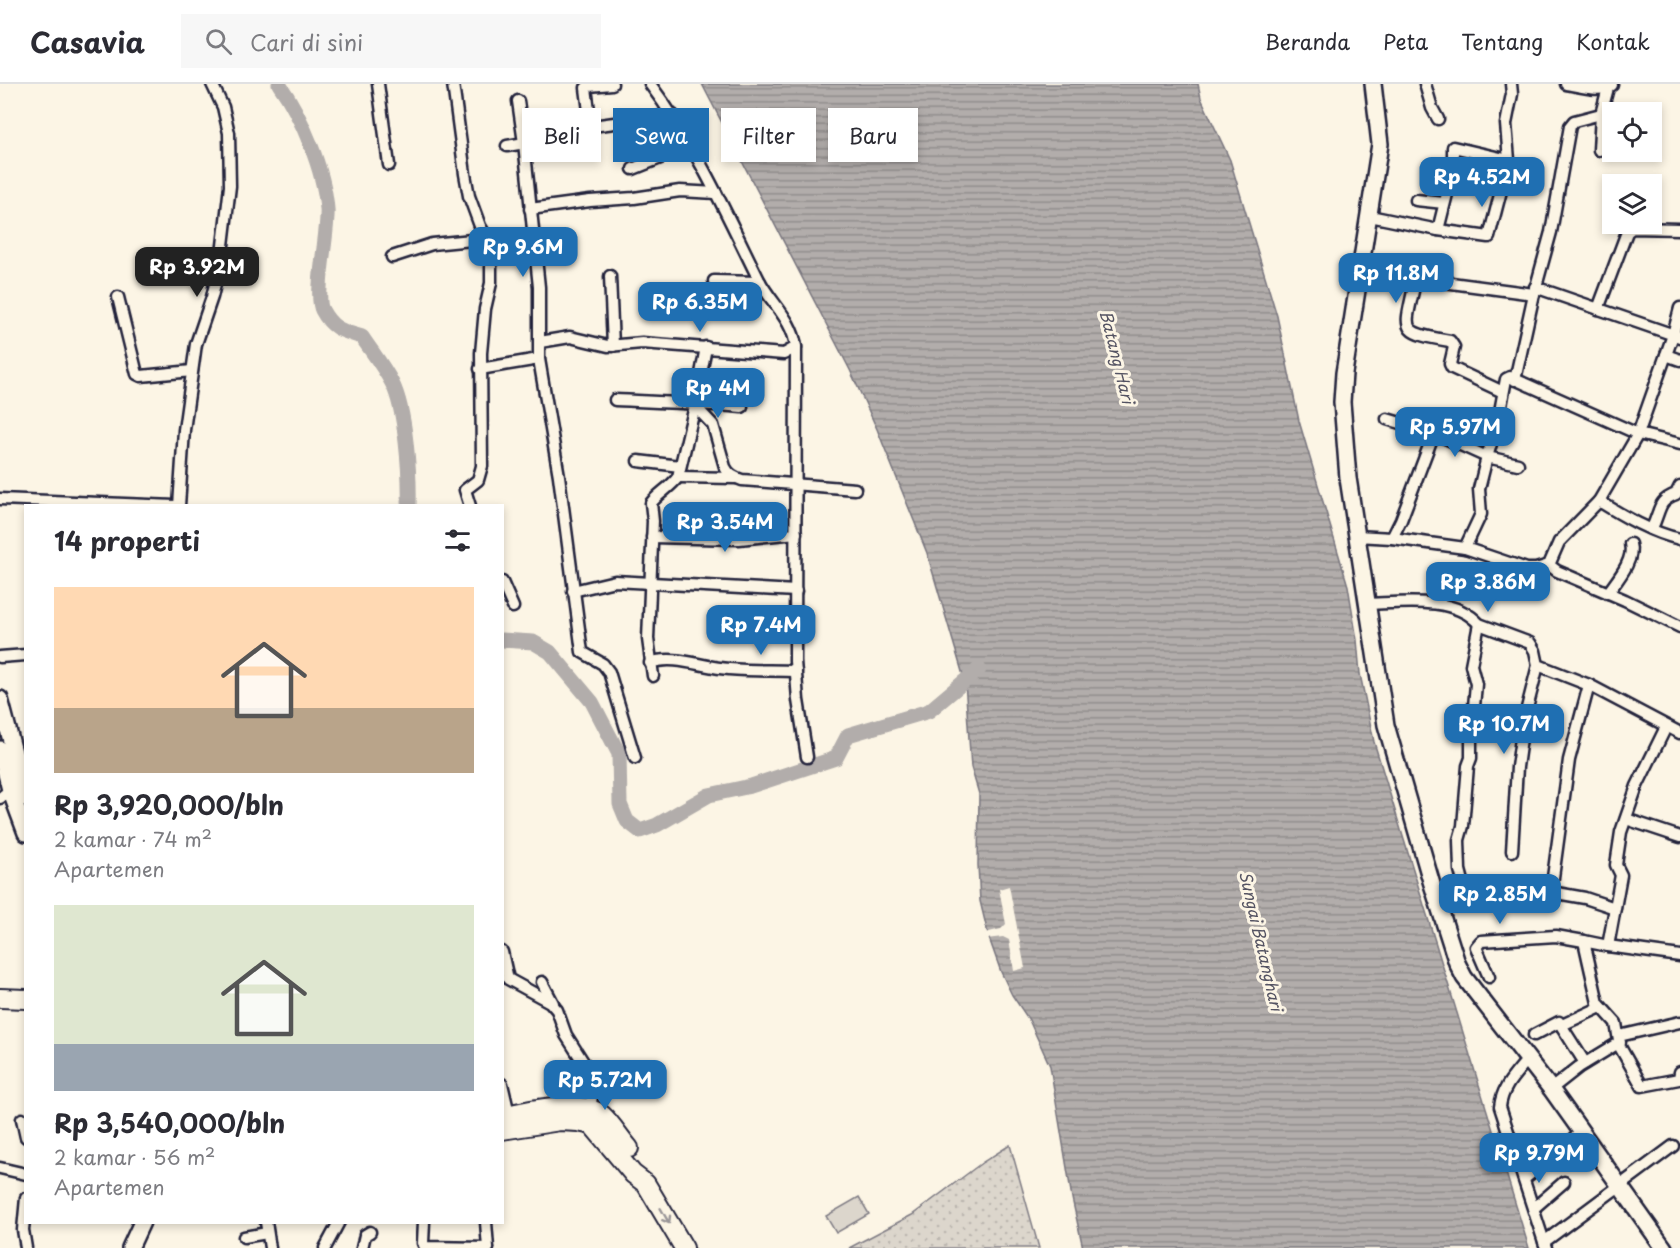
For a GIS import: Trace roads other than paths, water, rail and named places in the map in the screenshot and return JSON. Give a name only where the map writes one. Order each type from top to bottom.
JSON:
[{"type":"highway","points":[[0,998],[24,999]]},
{"type":"highway","points":[[505,1120],[560,1121],[590,1115],[633,1174],[646,1184],[684,1248]]},
{"type":"street","points":[[177,504],[184,430],[196,344],[212,297],[222,254],[230,186],[229,133],[223,107],[212,84]]},
{"type":"street","points":[[378,84],[389,165]]},
{"type":"street","points":[[453,84],[469,196],[487,238],[492,270],[484,318],[480,369],[482,466],[478,480],[465,490],[469,504]]},
{"type":"street","points":[[589,108],[587,85],[612,84]]},
{"type":"street","points":[[650,84],[668,108]]},
{"type":"street","points":[[1373,84],[1380,144],[1344,373],[1342,402],[1348,478],[1386,725],[1456,963],[1472,989],[1551,1089],[1664,1248]]},
{"type":"street","points":[[1425,84],[1438,119]]},
{"type":"street","points":[[1370,216],[1438,230],[1489,237],[1509,160],[1506,124],[1511,100],[1511,84]]},
{"type":"street","points":[[1566,84],[1610,86],[1601,114],[1599,150]]},
{"type":"street","points":[[518,101],[522,129]]},
{"type":"street","points":[[1515,380],[1534,290],[1551,232],[1570,126],[1574,121],[1601,114]]},
{"type":"street","points":[[507,146],[522,143]]},
{"type":"street","points":[[1438,230],[1454,170],[1453,147],[1509,160]]},
{"type":"street","points":[[526,162],[539,287],[539,359],[559,476],[582,652],[603,664],[609,672],[635,758]]},
{"type":"street","points":[[633,169],[650,162]]},
{"type":"street","points":[[699,162],[760,282],[794,333],[796,347],[796,671],[807,757]]},
{"type":"street","points":[[530,209],[680,191],[716,193]]},
{"type":"street","points":[[1416,200],[1444,203]]},
{"type":"street","points":[[1598,309],[1627,232],[1632,228],[1680,229]]},
{"type":"street","points":[[392,257],[432,244],[502,237],[533,241]]},
{"type":"street","points":[[610,276],[613,346]]},
{"type":"street","points":[[1503,392],[1452,368],[1450,364],[1454,347],[1450,341],[1418,335],[1411,331],[1407,321],[1415,282],[1421,279],[1534,290],[1677,336]]},
{"type":"street","points":[[714,281],[760,282]]},
{"type":"street","points":[[118,297],[137,374],[141,376],[192,371]]},
{"type":"street","points":[[1356,536],[1392,538],[1465,548],[1527,569],[1549,565],[1559,542],[1599,501],[1638,434],[1666,355],[1677,336],[1680,308]]},
{"type":"street","points":[[540,342],[570,337],[613,346],[642,343],[784,354],[796,347]]},
{"type":"street","points":[[652,676],[648,639],[651,503],[674,483],[679,471],[706,347]]},
{"type":"street","points":[[1666,355],[1680,360]]},
{"type":"street","points":[[480,369],[539,359]]},
{"type":"street","points":[[1465,548],[1481,514],[1479,489],[1499,417],[1506,379],[1510,377],[1638,434],[1680,444]]},
{"type":"street","points":[[615,400],[742,407]]},
{"type":"street","points":[[695,404],[713,425],[726,470],[737,478]]},
{"type":"street","points":[[1387,419],[1434,433],[1487,457],[1518,464]]},
{"type":"street","points":[[1392,538],[1434,433]]},
{"type":"street","points":[[638,461],[679,471],[855,489]]},
{"type":"street","points":[[1652,528],[1661,503],[1665,498],[1676,494],[1680,486]]},
{"type":"street","points":[[0,499],[134,504]]},
{"type":"street","points":[[1599,501],[1635,523],[1680,539]]},
{"type":"street","points":[[652,537],[739,539],[796,533]]},
{"type":"street","points":[[1608,593],[1629,560],[1630,544]]},
{"type":"street","points":[[1549,565],[1557,571],[1680,627]]},
{"type":"street","points":[[573,591],[615,581],[796,591]]},
{"type":"street","points":[[504,587],[513,607]]},
{"type":"street","points":[[1367,604],[1438,603],[1459,610],[1474,618],[1479,624],[1530,643],[1535,651],[1538,665],[1520,745],[1512,851]]},
{"type":"street","points":[[1479,624],[1471,665],[1476,684],[1471,758],[1468,766],[1459,840],[1460,870],[1465,892],[1551,892],[1585,898],[1615,908]]},
{"type":"street","points":[[0,657],[24,655]]},
{"type":"street","points":[[650,663],[670,660],[726,669],[796,671]]},
{"type":"street","points":[[1538,665],[1589,685],[1680,733]]},
{"type":"street","points":[[1551,892],[1569,760],[1589,685]]},
{"type":"street","points":[[0,699],[24,790]]},
{"type":"street","points":[[1608,946],[1621,875],[1616,867],[1616,855],[1637,786],[1666,727]]},
{"type":"street","points":[[0,749],[5,794],[24,829]]},
{"type":"street","points":[[1626,819],[1680,837]]},
{"type":"street","points":[[1489,977],[1476,947],[1481,941],[1556,936],[1680,956]]},
{"type":"street","points":[[1584,941],[1592,980],[1601,1007],[1616,1023],[1619,1039],[1642,1086],[1680,1079],[1680,1071]]},
{"type":"street","points":[[505,978],[554,1005]]},
{"type":"street","points":[[542,982],[566,1035],[588,1068],[592,1095],[590,1115]]},
{"type":"street","points":[[1562,1025],[1601,1007]]},
{"type":"street","points":[[1534,1035],[1558,1022],[1585,1063]]},
{"type":"street","points":[[1551,1089],[1619,1039],[1680,1022]]},
{"type":"street","points":[[1527,1060],[1505,1087],[1500,1107],[1545,1245],[1673,1146]]},
{"type":"street","points":[[22,1119],[24,1128]]},
{"type":"street","points":[[1524,1179],[1582,1132]]},
{"type":"street","points":[[0,1168],[24,1174]]},
{"type":"street","points":[[1534,1208],[1564,1182]]},
{"type":"street","points":[[24,1219],[26,1248]]},
{"type":"street","points":[[130,1248],[141,1224]]},
{"type":"street","points":[[325,1248],[338,1224]]},
{"type":"street","points":[[424,1224],[424,1246],[488,1248],[486,1224]]},
{"type":"street","points":[[244,1237],[267,1228],[270,1248]]},
{"type":"street","points":[[362,1248],[365,1235],[370,1232]]},
{"type":"water","points":[[702,84],[1198,84],[1201,98],[1230,160],[1277,316],[1299,421],[1348,586],[1360,674],[1374,742],[1529,1248],[1083,1248],[1072,1198],[1050,1066],[1029,1020],[1012,995],[1001,972],[989,938],[980,901],[979,794],[971,767],[965,682],[927,553],[877,429],[850,370],[742,162],[816,162],[816,108],[721,108],[721,121]]},
{"type":"waterway","points":[[279,84],[303,127],[316,160],[325,194],[327,219],[320,291],[322,310],[338,328],[362,337],[392,383],[404,426],[409,504]]},
{"type":"waterway","points":[[504,640],[533,642],[550,652],[592,702],[619,754],[620,804],[627,821],[640,831],[657,825],[709,795],[751,786],[836,758],[848,735],[929,711],[979,669]]},
{"type":"water label","name":"Batang Hari","points":[[1117,357]]},
{"type":"water label","name":"Sungai Batanghari","points":[[1261,941]]}]
